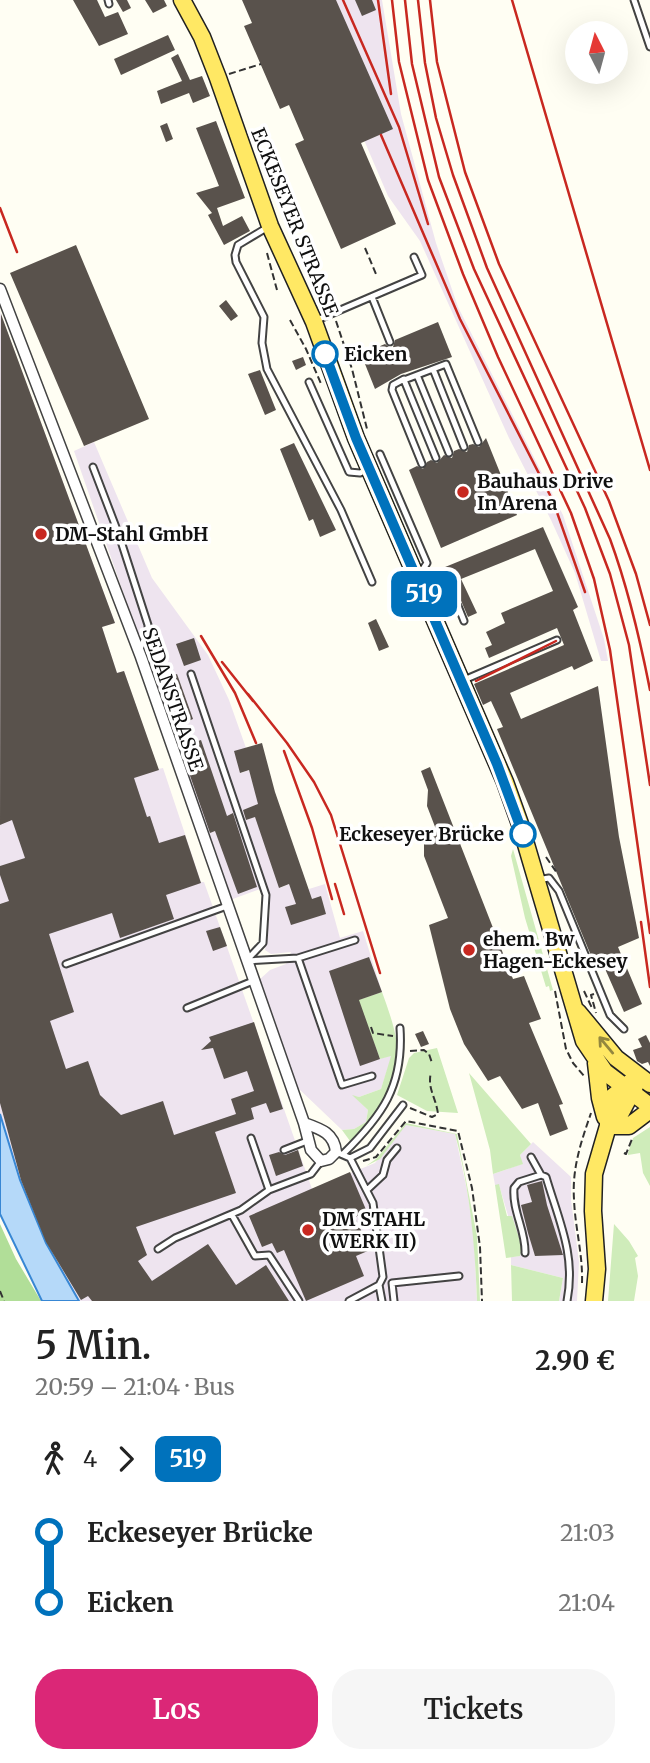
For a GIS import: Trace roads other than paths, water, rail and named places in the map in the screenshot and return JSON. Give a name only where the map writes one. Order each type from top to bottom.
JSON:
[{"type":"main road","name":"ECKESEYER STRASSE","points":[[182,0],[202,37],[270,226],[314,322],[339,395],[509,792],[584,1041],[612,1080],[650,1108]]},
{"type":"main road","name":"ECKESEYER STRASSE","points":[[576,1009],[616,1058],[644,1080]]},
{"type":"main road","points":[[596,1060],[600,1098],[608,1126]]},
{"type":"main road","points":[[594,1301],[597,1259],[593,1210],[594,1174],[608,1126],[608,1105],[611,1098],[644,1080]]},
{"type":"main road","points":[[608,1126],[629,1126],[650,1108]]},
{"type":"street","name":"SEDANSTRASSE","points":[[0,289],[139,651],[304,1123],[307,1141],[321,1161]]},
{"type":"street","points":[[304,1123],[333,1137],[339,1153],[321,1161]]},
{"type":"lane","points":[[634,0],[650,47]]},
{"type":"lane","points":[[270,226],[238,245],[236,262],[264,317],[262,343],[267,369],[341,510],[372,582]]},
{"type":"lane","points":[[314,322],[422,275],[414,257]]},
{"type":"lane","points":[[372,297],[390,342]]},
{"type":"lane","points":[[422,464],[392,390],[393,385],[404,378],[446,364],[478,442]]},
{"type":"lane","points":[[433,369],[464,447]]},
{"type":"lane","points":[[417,375],[449,453]]},
{"type":"lane","points":[[404,378],[436,458]]},
{"type":"lane","points":[[309,382],[349,472],[390,475]]},
{"type":"lane","points":[[380,454],[427,563],[417,578]]},
{"type":"lane","points":[[93,467],[119,535],[148,625],[139,651]]},
{"type":"lane","points":[[427,600],[443,595],[458,606],[464,621]]},
{"type":"lane","points":[[461,681],[556,640]]},
{"type":"lane","points":[[191,674],[266,895],[263,943],[246,961]]},
{"type":"lane","points":[[537,880],[549,878],[559,891],[610,1015],[624,1029]]},
{"type":"lane","points":[[66,964],[227,906]]},
{"type":"lane","points":[[246,961],[298,958],[355,940]]},
{"type":"lane","points":[[298,958],[342,1085],[372,1076]]},
{"type":"lane","points":[[187,1008],[253,981]]},
{"type":"lane","points":[[349,1301],[379,1285],[383,1278],[373,1203],[351,1160],[339,1153],[380,1113],[398,1070],[402,1050],[400,1028]]},
{"type":"lane","points":[[351,1160],[370,1148],[403,1105]]},
{"type":"lane","points":[[251,1138],[269,1190]]},
{"type":"lane","points":[[284,1150],[307,1141]]},
{"type":"lane","points":[[367,1190],[383,1175],[387,1160],[397,1148]]},
{"type":"lane","points":[[531,1157],[541,1175],[546,1177],[569,1254],[570,1280],[567,1301]]},
{"type":"lane","points":[[158,1249],[175,1238],[232,1215],[269,1190],[310,1174],[321,1161]]},
{"type":"lane","points":[[525,1253],[515,1212],[514,1188],[519,1182],[541,1175]]},
{"type":"lane","points":[[232,1215],[255,1256],[270,1255],[299,1301]]},
{"type":"lane","points":[[383,1278],[392,1283],[459,1276]]},
{"type":"lane","points":[[392,1283],[394,1301]]},
{"type":"lane","points":[[379,1285],[382,1301]]},
{"type":"water","points":[[0,1114],[20,1180],[46,1243],[79,1301],[42,1301],[0,1214]]},
{"type":"railway","points":[[343,0],[399,127],[428,224]]},
{"type":"railway","points":[[378,0],[391,94]]},
{"type":"railway","points":[[392,0],[399,62],[428,180],[498,357],[571,513],[594,579],[610,650],[650,933]]},
{"type":"railway","points":[[405,0],[412,64],[439,177],[474,269],[585,508],[610,574],[629,645],[650,785]]},
{"type":"railway","points":[[418,0],[425,63],[436,118],[453,175],[487,268],[610,539],[633,614],[650,690]]},
{"type":"railway","points":[[430,0],[437,62],[465,172],[499,264],[609,501],[636,574],[650,625]]},
{"type":"railway","points":[[512,0],[650,470]]},
{"type":"railway","points":[[381,135],[460,319],[553,501],[585,592]]},
{"type":"railway","points":[[0,208],[17,252]]},
{"type":"railway","points":[[201,636],[235,693],[256,743]]},
{"type":"railway","points":[[476,681],[556,641]]},
{"type":"railway","points":[[222,662],[253,701]]},
{"type":"railway","points":[[248,694],[314,782],[331,815],[380,973]]},
{"type":"railway","points":[[284,751],[312,828],[332,899]]},
{"type":"railway","points":[[335,884],[344,914]]},
{"type":"railway","points":[[641,922],[650,987]]},
{"type":"place","name":"Eicken","points":[[325,354]]},
{"type":"place","name":"Bauhaus Drive In Arena","points":[[463,492]]},
{"type":"place","name":"DM-Stahl GmbH","points":[[41,534]]},
{"type":"place","name":"Eckeseyer Brücke","points":[[523,834]]},
{"type":"place","name":"ehem. Bw Hagen-Eckesey","points":[[469,950]]},
{"type":"place","name":"DM STAHL (WERK II)","points":[[308,1230]]}]
